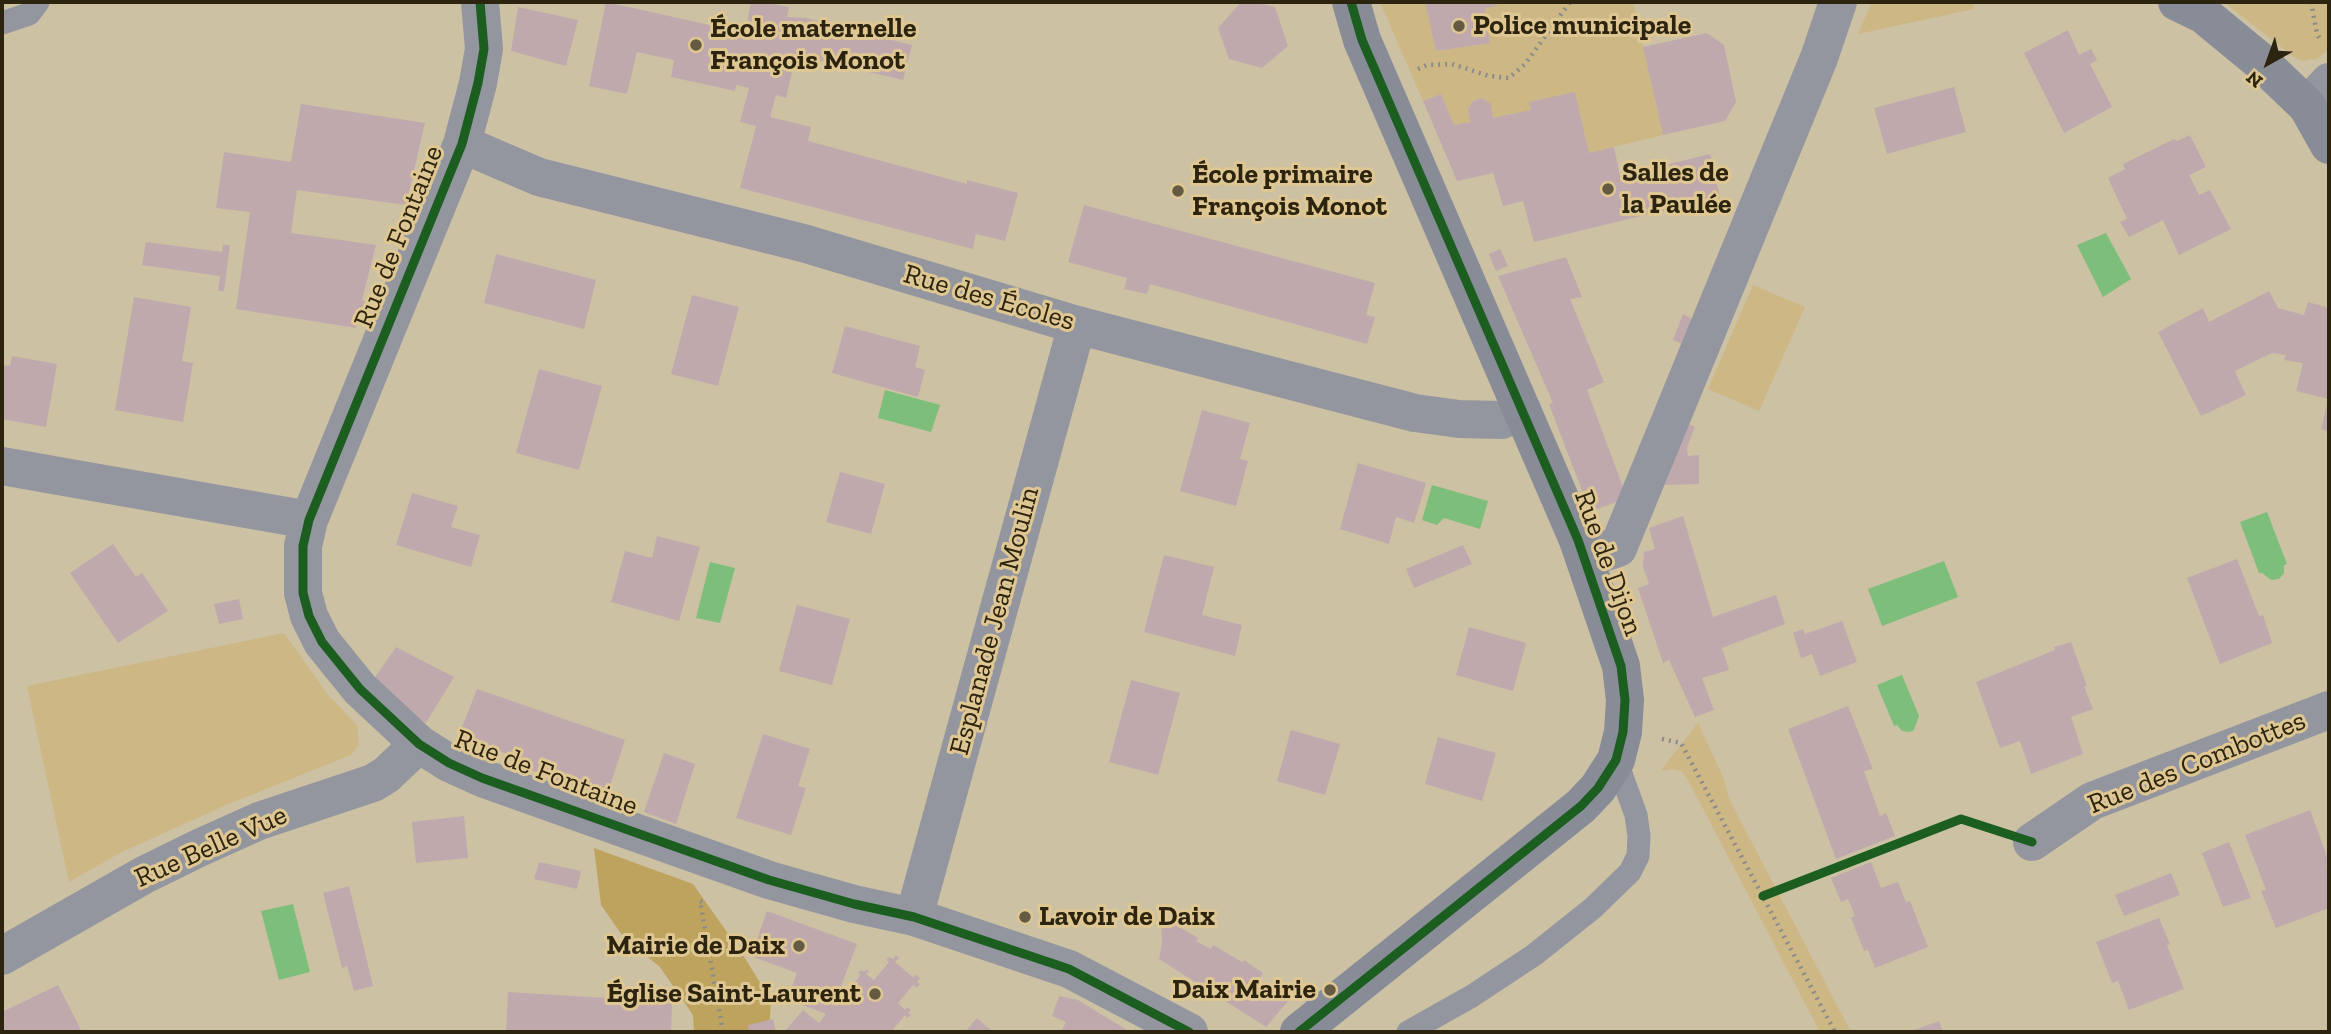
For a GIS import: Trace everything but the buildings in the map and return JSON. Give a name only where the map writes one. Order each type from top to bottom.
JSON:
[{"type":"street","name":"Rue de Fontaine","points":[[480,2],[484,49],[462,144],[309,520],[303,546],[303,593],[309,616],[322,642],[360,689],[419,744],[482,778],[769,880],[853,904],[914,916],[1069,969],[1189,1032]]},
{"type":"street","name":"Rue de Dijon","points":[[1350,2],[1382,85],[1578,540],[1621,666],[1625,700],[1619,746]]},
{"type":"street","points":[[1578,540],[1606,552],[1618,548],[1819,58],[1838,2]]},
{"type":"street","points":[[2177,2],[2204,15],[2261,62],[2318,94],[2329,145]]},
{"type":"street","name":"Rue des Écoles","points":[[462,144],[539,177],[803,243],[1077,325],[1415,413],[1460,419],[1502,420],[1522,410]]},
{"type":"street","name":"Esplanade Jean Moulin","points":[[914,916],[1077,325]]},
{"type":"street","points":[[2,466],[309,520]]},
{"type":"street","name":"Rue des Combottes","points":[[2032,842],[2092,801],[2329,710]]},
{"type":"street","name":"Rue Belle Vue","points":[[2,956],[144,875],[199,848],[259,821],[373,783],[419,744]]},
{"type":"street","points":[[1298,1032],[1581,806],[1598,788],[1619,746]]},
{"type":"lane","points":[[2,23],[29,14],[38,2]]},
{"type":"lane","points":[[1408,1032],[1472,996],[1534,955],[1593,908],[1630,872],[1638,856],[1638,826],[1619,746]]},
{"type":"path","points":[[1382,85],[1427,65],[1452,64],[1489,76],[1509,78],[1525,64],[1570,2]]},
{"type":"path","points":[[2311,2],[2317,34],[2323,45]]},
{"type":"path","points":[[1619,746],[1681,743],[1835,1032]]},
{"type":"path","points":[[712,906],[700,901],[723,1032]]},
{"type":"shaded area","points":[[1380,2],[1426,2],[1437,51],[1490,43],[1485,8],[1497,6],[1496,2],[1633,2],[1663,135],[1589,153],[1575,93],[1529,102],[1531,110],[1493,118],[1490,104],[1482,99],[1473,100],[1468,109],[1470,122],[1454,125],[1441,94],[1423,101]]},
{"type":"shaded area","points":[[1872,2],[1972,2],[1974,9],[1858,34]]},
{"type":"shaded area","points":[[2224,2],[2329,2],[2329,49],[2317,59],[2302,61],[2295,58]]},
{"type":"shaded area","points":[[2106,233],[2131,279],[2103,297],[2077,245]]},
{"type":"shaded area","points":[[1753,285],[1805,307],[1759,411],[1708,389]]},
{"type":"shaded area","points":[[885,390],[940,405],[931,432],[878,418]]},
{"type":"shaded area","points":[[1432,485],[1488,501],[1480,529],[1444,518],[1437,525],[1422,520]]},
{"type":"shaded area","points":[[2267,512],[2287,564],[2284,565],[2284,573],[2279,579],[2271,580],[2259,573],[2240,522]]},
{"type":"shaded area","points":[[1944,561],[1958,597],[1882,626],[1868,589]]},
{"type":"shaded area","points":[[710,562],[735,568],[720,623],[696,618]]},
{"type":"shaded area","points":[[284,633],[328,695],[357,725],[359,745],[351,755],[224,806],[120,853],[69,882],[27,686]]},
{"type":"shaded area","points":[[1902,675],[1919,716],[1914,730],[1909,732],[1894,726],[1877,685]]},
{"type":"shaded area","points":[[1698,723],[1724,779],[1729,799],[1851,1032],[1820,1032],[1688,780],[1681,771],[1660,771]]},
{"type":"shaded area","points":[[594,848],[693,884],[771,1000],[769,1032],[694,1032],[693,1015],[660,967],[624,938],[601,905]]},
{"type":"shaded area","points":[[293,904],[310,972],[279,980],[261,911]]},
{"type":"cycle path","points":[[480,2],[484,49],[462,144],[309,520],[303,546],[303,593],[309,616],[322,642],[360,689],[419,744],[449,763],[482,778],[769,880],[854,904],[914,917],[1069,969],[1189,1032]]},
{"type":"cycle path","points":[[1299,1032],[1581,806],[1598,788],[1616,760],[1623,732],[1625,700],[1621,666],[1578,540],[1362,40],[1351,2]]},
{"type":"cycle path","points":[[1763,896],[1961,819],[2032,842]]},
{"type":"place","name":"Police municipale","points":[[1459,26]]},
{"type":"place","name":"École maternelle François Monot","points":[[696,45]]},
{"type":"place","name":"Salles de la Paulée","points":[[1608,189]]},
{"type":"place","name":"École primaire François Monot","points":[[1178,191]]},
{"type":"place","name":"Lavoir de Daix","points":[[1025,917]]},
{"type":"place","name":"Mairie de Daix","points":[[799,946]]},
{"type":"place","name":"Daix Mairie","points":[[1330,990]]},
{"type":"place","name":"Église Saint-Laurent","points":[[875,994]]}]
